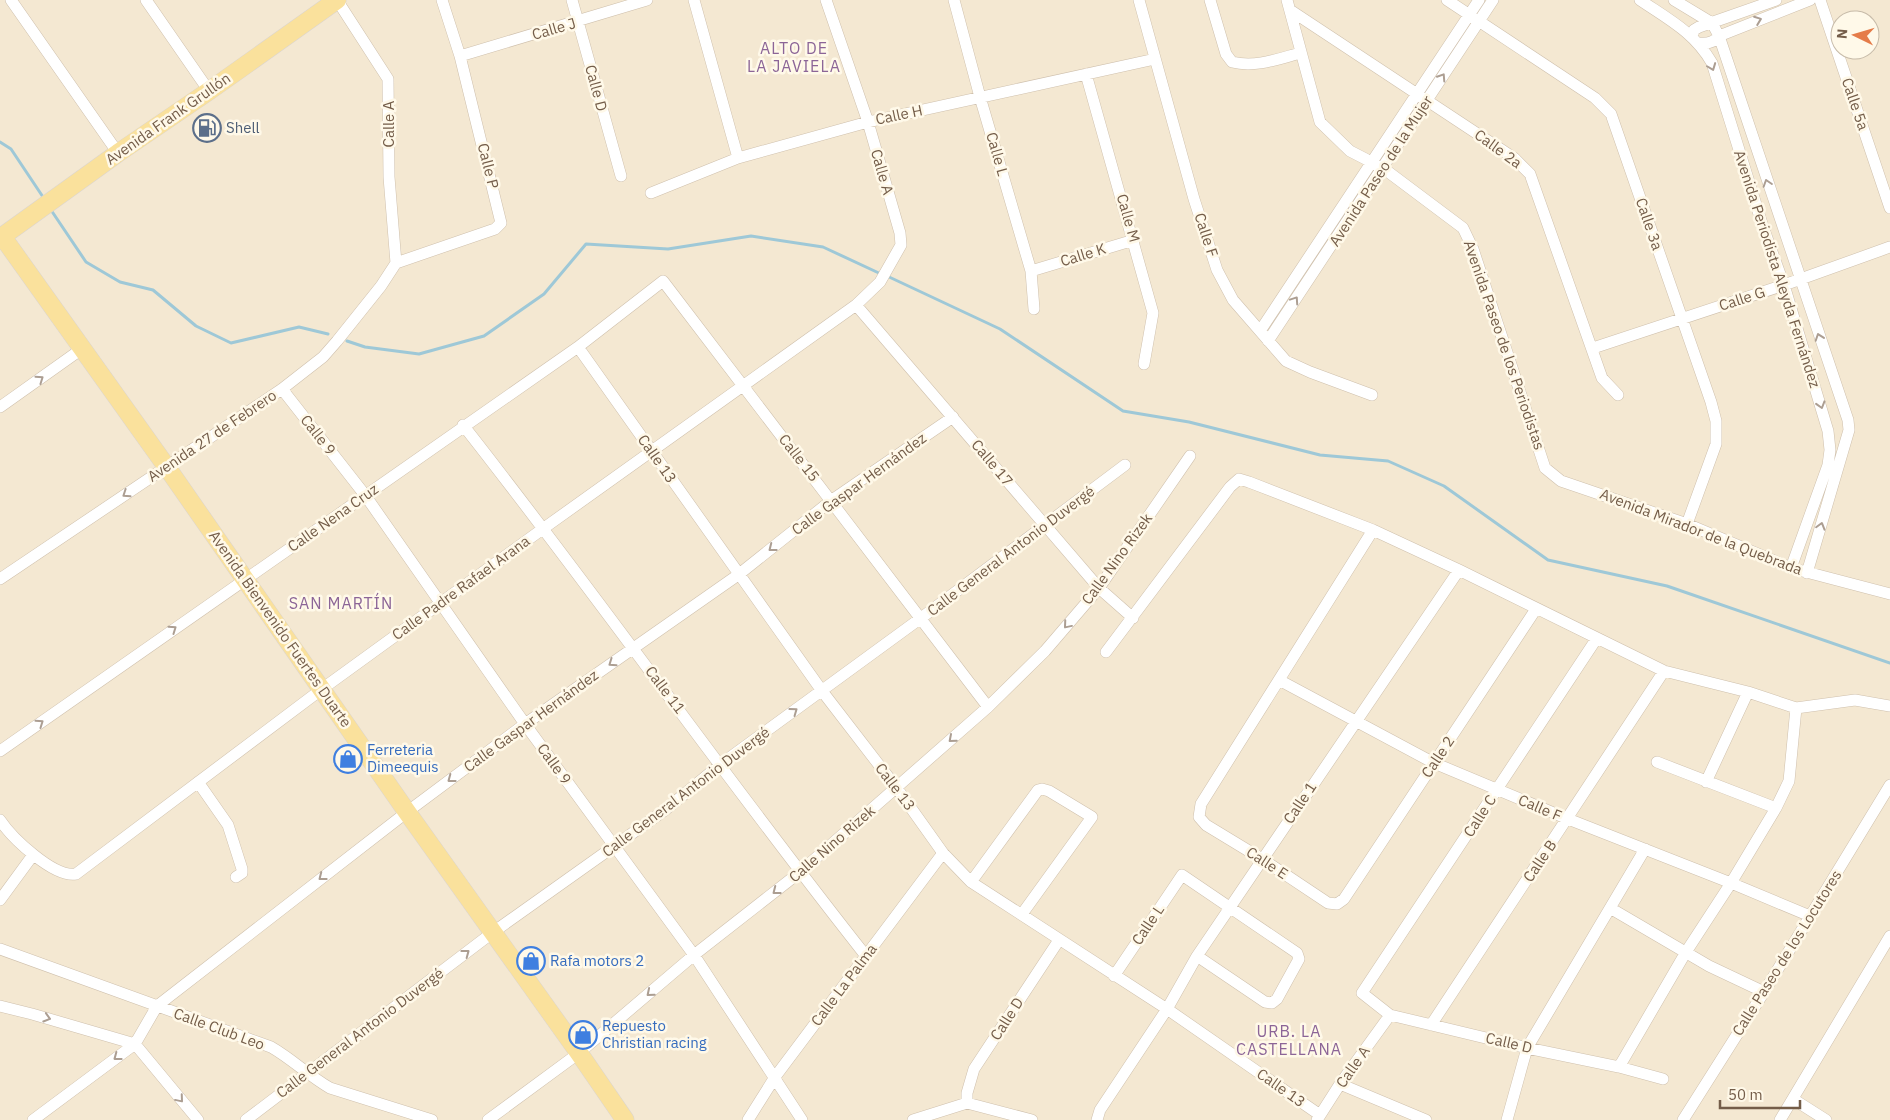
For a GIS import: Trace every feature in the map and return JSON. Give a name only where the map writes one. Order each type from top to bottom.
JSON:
[{"type":"main road","name":"Avenida Frank Grullón","points":[[1,237],[118,152],[209,91],[337,0]]},
{"type":"main road","name":"Avenida Bienvenido Fuertes Duarte","points":[[1,237],[83,348],[406,812],[625,1120]]},
{"type":"street","points":[[11,0],[118,152]]},
{"type":"street","points":[[146,0],[209,91]]},
{"type":"street","name":"Calle A","points":[[337,0],[388,79],[389,177],[396,262]]},
{"type":"street","name":"Calle P","points":[[396,262],[494,229],[501,224],[460,56],[442,0]]},
{"type":"street","name":"Calle D","points":[[572,0],[621,176]]},
{"type":"street","name":"Calle J","points":[[460,56],[647,0]]},
{"type":"street","points":[[694,0],[738,158]]},
{"type":"street","name":"Calle A","points":[[826,0],[868,122],[900,233],[901,245],[880,282],[856,305]]},
{"type":"street","name":"Calle L","points":[[954,0],[980,97],[1031,271],[1034,309]]},
{"type":"street","name":"Calle F","points":[[1139,0],[1194,199],[1217,270],[1233,300],[1286,361],[1310,372],[1372,394]]},
{"type":"street","points":[[1210,0],[1226,54],[1232,62],[1243,65],[1260,63],[1300,53]]},
{"type":"street","name":"Calle 3a","points":[[1447,0],[1595,98],[1611,114],[1716,421],[1716,444],[1687,524]]},
{"type":"street","name":"Avenida Paseo de la Mujer","points":[[1268,341],[1427,101],[1474,17],[1479,0]]},
{"type":"street","name":"Avenida Paseo de la Mujer","points":[[1260,331],[1416,94],[1474,17],[1493,0]]},
{"type":"street","name":"Avenida Periodista Aleyda Fernández","points":[[1640,0],[1695,39],[1712,63],[1763,226],[1784,284],[1828,431],[1830,450],[1828,465],[1791,568]]},
{"type":"street","points":[[1674,0],[1712,23]]},
{"type":"street","points":[[1776,0],[1699,27],[1694,30],[1695,39],[1709,43],[1717,39],[1718,36],[1810,0]]},
{"type":"street","name":"Calle 5a","points":[[1820,0],[1890,208]]},
{"type":"street","name":"Avenida Paseo de los Periodistas","points":[[1288,5],[1320,122],[1350,151],[1383,168],[1463,228],[1473,249],[1545,468]]},
{"type":"street","name":"Calle 2a","points":[[1288,5],[1416,94],[1514,158],[1530,174],[1602,378],[1618,395]]},
{"type":"street","name":"Avenida Periodista Aleyda Fernández","points":[[1712,23],[1848,420],[1849,430],[1807,572]]},
{"type":"street","name":"Calle H","points":[[651,194],[738,158],[868,122],[1155,59]]},
{"type":"street","name":"Calle M","points":[[1086,74],[1153,313],[1144,364]]},
{"type":"street","name":"Calle K","points":[[1031,271],[1134,240]]},
{"type":"street","name":"Calle G","points":[[1593,348],[1890,247]]},
{"type":"street","name":"Avenida 27 de Febrero","points":[[0,579],[282,389],[322,357],[382,286],[396,262]]},
{"type":"street","name":"Calle Nena Cruz","points":[[0,750],[578,347],[663,281]]},
{"type":"street","name":"Calle 15","points":[[663,281],[832,500],[988,707]]},
{"type":"street","name":"Calle Padre Rafael Arana","points":[[33,854],[66,874],[76,874],[322,689],[856,305]]},
{"type":"street","name":"Calle 17","points":[[856,305],[1099,588],[1133,618]]},
{"type":"street","name":"Calle 13","points":[[578,347],[738,575],[943,853],[972,882],[1167,1009],[1318,1118]]},
{"type":"street","points":[[0,407],[83,348]]},
{"type":"street","name":"Calle 9","points":[[282,389],[365,495],[525,724],[694,955],[802,1120]]},
{"type":"street","name":"Calle Gaspar Hernández","points":[[33,1120],[135,1044],[157,1006],[406,812],[525,724],[738,575],[832,500],[953,417]]},
{"type":"street","name":"Calle 11","points":[[463,426],[544,528],[800,872],[866,956]]},
{"type":"street","name":"Calle Nino Rizek","points":[[488,1120],[579,1053],[694,955],[800,872],[988,707],[1044,651],[1099,588],[1190,456]]},
{"type":"street","name":"Calle General Antonio Duvergé","points":[[246,1120],[492,933],[664,810],[721,764],[921,618],[1125,464]]},
{"type":"street","name":"Avenida Mirador de la Quebrada","points":[[1545,468],[1562,481],[1687,524],[1791,568],[1890,594]]},
{"type":"street","points":[[1106,652],[1230,487],[1239,480],[1250,482],[1373,530],[1459,570],[1664,671],[1748,692],[1796,708],[1855,700],[1890,706]]},
{"type":"street","points":[[1279,680],[1373,530]]},
{"type":"street","name":"Calle 1","points":[[1097,1120],[1100,1110],[1167,1009],[1197,956],[1229,907],[1459,570]]},
{"type":"street","name":"Calle 2","points":[[1337,904],[1344,899],[1536,609]]},
{"type":"street","name":"Calle C","points":[[1362,993],[1597,638]]},
{"type":"street","name":"Calle B","points":[[1431,1025],[1664,671]]},
{"type":"street","name":"Calle F","points":[[1279,680],[1434,763],[1810,916]]},
{"type":"street","name":"Calle E","points":[[1279,680],[1201,804],[1199,817],[1206,825],[1262,859],[1328,903],[1337,904]]},
{"type":"street","points":[[1706,782],[1748,692]]},
{"type":"street","points":[[1619,1067],[1686,952],[1731,883],[1776,808],[1789,780],[1796,708]]},
{"type":"street","points":[[1657,762],[1776,808]]},
{"type":"street","points":[[198,782],[228,825],[242,869],[242,873],[236,877]]},
{"type":"street","name":"Calle Paseo de los Locutores","points":[[1683,1120],[1764,992],[1890,784]]},
{"type":"street","points":[[972,882],[1038,790],[1048,791],[1092,817],[1022,914]]},
{"type":"street","points":[[0,820],[33,854],[0,900]]},
{"type":"street","points":[[1507,1120],[1527,1048],[1645,849]]},
{"type":"street","name":"Calle La Palma","points":[[748,1120],[775,1077],[943,853]]},
{"type":"street","name":"Calle L","points":[[1114,976],[1182,875],[1229,907]]},
{"type":"street","points":[[1197,956],[1264,1002],[1272,1003],[1276,1000],[1297,965],[1299,959],[1297,953],[1229,907]]},
{"type":"street","points":[[1610,908],[1709,966],[1764,992]]},
{"type":"street","points":[[1780,1120],[1890,936]]},
{"type":"street","name":"Calle D","points":[[967,1103],[967,1093],[974,1069],[1059,940]]},
{"type":"street","name":"Calle Club Leo","points":[[0,949],[271,1047],[330,1088],[432,1120]]},
{"type":"street","name":"Calle D","points":[[1362,993],[1390,1015],[1527,1048],[1619,1067],[1663,1079]]},
{"type":"street","points":[[0,1006],[135,1044],[198,1120]]},
{"type":"street","name":"Calle A","points":[[1318,1118],[1390,1015]]},
{"type":"street","points":[[1340,1084],[1426,1120]]},
{"type":"street","points":[[1793,1099],[1826,1120]]},
{"type":"street","points":[[913,1120],[967,1103],[1032,1120]]},
{"type":"shaded area","points":[[0,0],[1890,0],[1890,1120],[0,1120]]},
{"type":"waterway","points":[[0,142],[11,149],[45,200]]},
{"type":"waterway","points":[[51,210],[86,262],[120,282],[153,290],[196,326],[231,343],[299,327],[328,334]]},
{"type":"waterway","points":[[347,341],[365,347],[419,354],[484,336],[544,294],[586,244],[668,249],[751,236],[823,247],[881,274]]},
{"type":"waterway","points":[[887,276],[1000,329],[1123,411],[1189,422],[1320,455],[1388,461],[1444,486],[1548,560],[1667,586],[1890,663]]},
{"type":"place","name":"Shell","points":[[207,128]]},
{"type":"place","name":"Ferreteria Dimeequis","points":[[348,759]]},
{"type":"place","name":"Rafa motors 2","points":[[531,961]]},
{"type":"place","name":"Repuesto Christian racing","points":[[583,1035]]},
{"type":"district","name":"ALTO DE LA JAVIELA","points":[[794,57]]},
{"type":"district","name":"SAN MARTÍN","points":[[341,603]]},
{"type":"district","name":"URB. LA CASTELLANA","points":[[1289,1040]]}]
